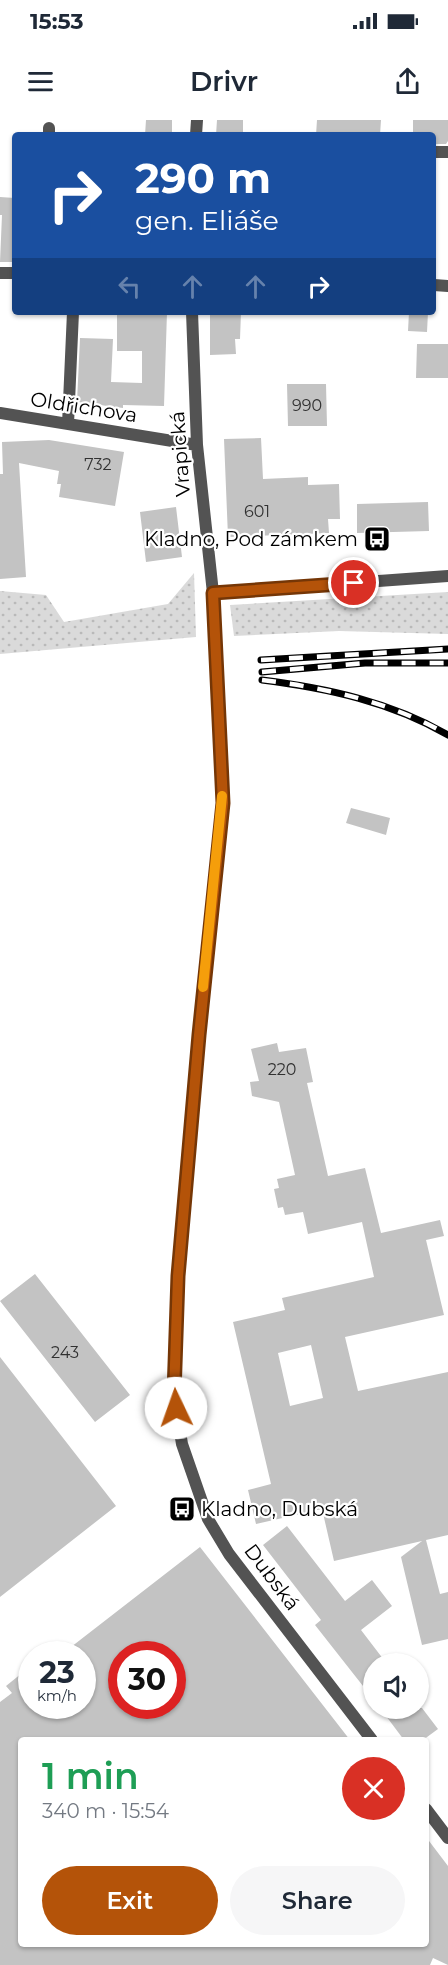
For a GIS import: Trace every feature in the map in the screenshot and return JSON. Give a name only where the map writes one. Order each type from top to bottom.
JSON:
[{"type":"street","points":[[68,424],[73,315]]},
{"type":"street","name":"Vrapická","points":[[192,315],[197,445],[213,593]]},
{"type":"street","name":"Oldřichova","points":[[0,413],[197,445]]},
{"type":"street","points":[[213,593],[448,576]]},
{"type":"street","name":"Dubská","points":[[213,593],[223,803],[208,934],[178,1276],[174,1394],[182,1444],[208,1519],[229,1554],[370,1737]]},
{"type":"street","points":[[429,1813],[448,1838]]},
{"type":"shaded area","points":[[194,573],[196,637],[0,654],[0,591],[46,595],[64,622],[168,604]]},
{"type":"shaded area","points":[[448,592],[448,634],[339,631],[234,636],[230,605]]},
{"type":"building","points":[[146,120],[172,120],[172,132],[145,132]]},
{"type":"building","points":[[217,120],[243,120],[243,132],[216,132]]},
{"type":"building","points":[[317,120],[381,120],[380,132],[316,132]]},
{"type":"building","points":[[413,120],[448,120],[446,144],[436,144],[436,132],[413,132]]},
{"type":"building","points":[[0,197],[12,198],[12,262],[0,262],[2,215],[0,215]]},
{"type":"building","points":[[117,315],[167,315],[164,406],[123,405],[123,408],[77,402],[80,338],[113,339],[111,382],[142,383],[142,351],[117,351]]},
{"type":"building","points":[[210,315],[241,315],[240,339],[235,339],[236,354],[210,355]]},
{"type":"building","points":[[409,315],[428,315],[427,332],[408,331]]},
{"type":"building","points":[[417,344],[448,344],[448,378],[416,378]]},
{"type":"building","points":[[287,384],[326,384],[327,426],[288,426]]},
{"type":"building","points":[[261,438],[263,479],[308,477],[308,485],[339,484],[340,519],[328,519],[329,533],[228,537],[224,439]]},
{"type":"building","points":[[49,440],[124,452],[115,506],[59,497],[61,484],[57,484],[59,471],[19,463],[26,577],[0,579],[2,442]]},
{"type":"building","points":[[428,502],[429,531],[357,533],[357,504]]},
{"type":"building","points":[[176,507],[182,557],[146,562],[140,512]]},
{"type":"building","points":[[351,808],[390,818],[386,835],[346,823]]},
{"type":"building","points":[[277,1043],[279,1052],[306,1048],[313,1082],[307,1083],[328,1176],[365,1168],[381,1233],[440,1220],[444,1236],[426,1240],[444,1315],[345,1337],[358,1391],[448,1372],[448,1535],[426,1540],[440,1594],[448,1592],[448,1639],[422,1645],[401,1557],[422,1541],[334,1561],[322,1509],[256,1524],[248,1490],[271,1484],[233,1322],[285,1310],[282,1298],[374,1277],[362,1222],[308,1234],[303,1212],[285,1215],[283,1207],[278,1208],[274,1189],[279,1188],[277,1179],[295,1175],[279,1102],[252,1096],[250,1082],[259,1081],[251,1049]],"holes":[[[311,1345],[323,1398],[290,1406],[278,1353]]]},
{"type":"building","points":[[35,1274],[130,1395],[95,1422],[0,1301]]},
{"type":"building","points":[[0,1357],[116,1506],[0,1597]]},
{"type":"building","points":[[287,1526],[345,1601],[372,1580],[392,1606],[361,1630],[379,1653],[363,1653],[363,1686],[315,1625],[321,1620],[263,1545]]},
{"type":"building","points":[[200,1547],[348,1737],[18,1737],[18,1947],[429,1947],[429,1841],[448,1866],[448,1965],[433,1958],[430,1965],[0,1965],[0,1702],[12,1693],[6,1686],[18,1676],[18,1719],[96,1719],[96,1641],[79,1641]]},
{"type":"building","points":[[429,1717],[438,1729],[427,1737],[402,1737],[388,1719],[429,1719]]},
{"type":"railway","points":[[261,660],[448,649]]},
{"type":"railway","points":[[262,672],[365,663],[448,663]]},
{"type":"railway","points":[[262,680],[310,687],[358,698],[426,723],[448,735]]},
{"type":"slow traffic","points":[[203,987],[222,796]]},
{"type":"place","name":"Kladno, Pod zámkem","points":[[377,539]]},
{"type":"place","name":"Kladno, Dubská","points":[[182,1509]]},
{"type":"route","points":[[176,1408],[174,1394],[178,1276],[210,912],[223,803],[213,593],[354,583]]}]
